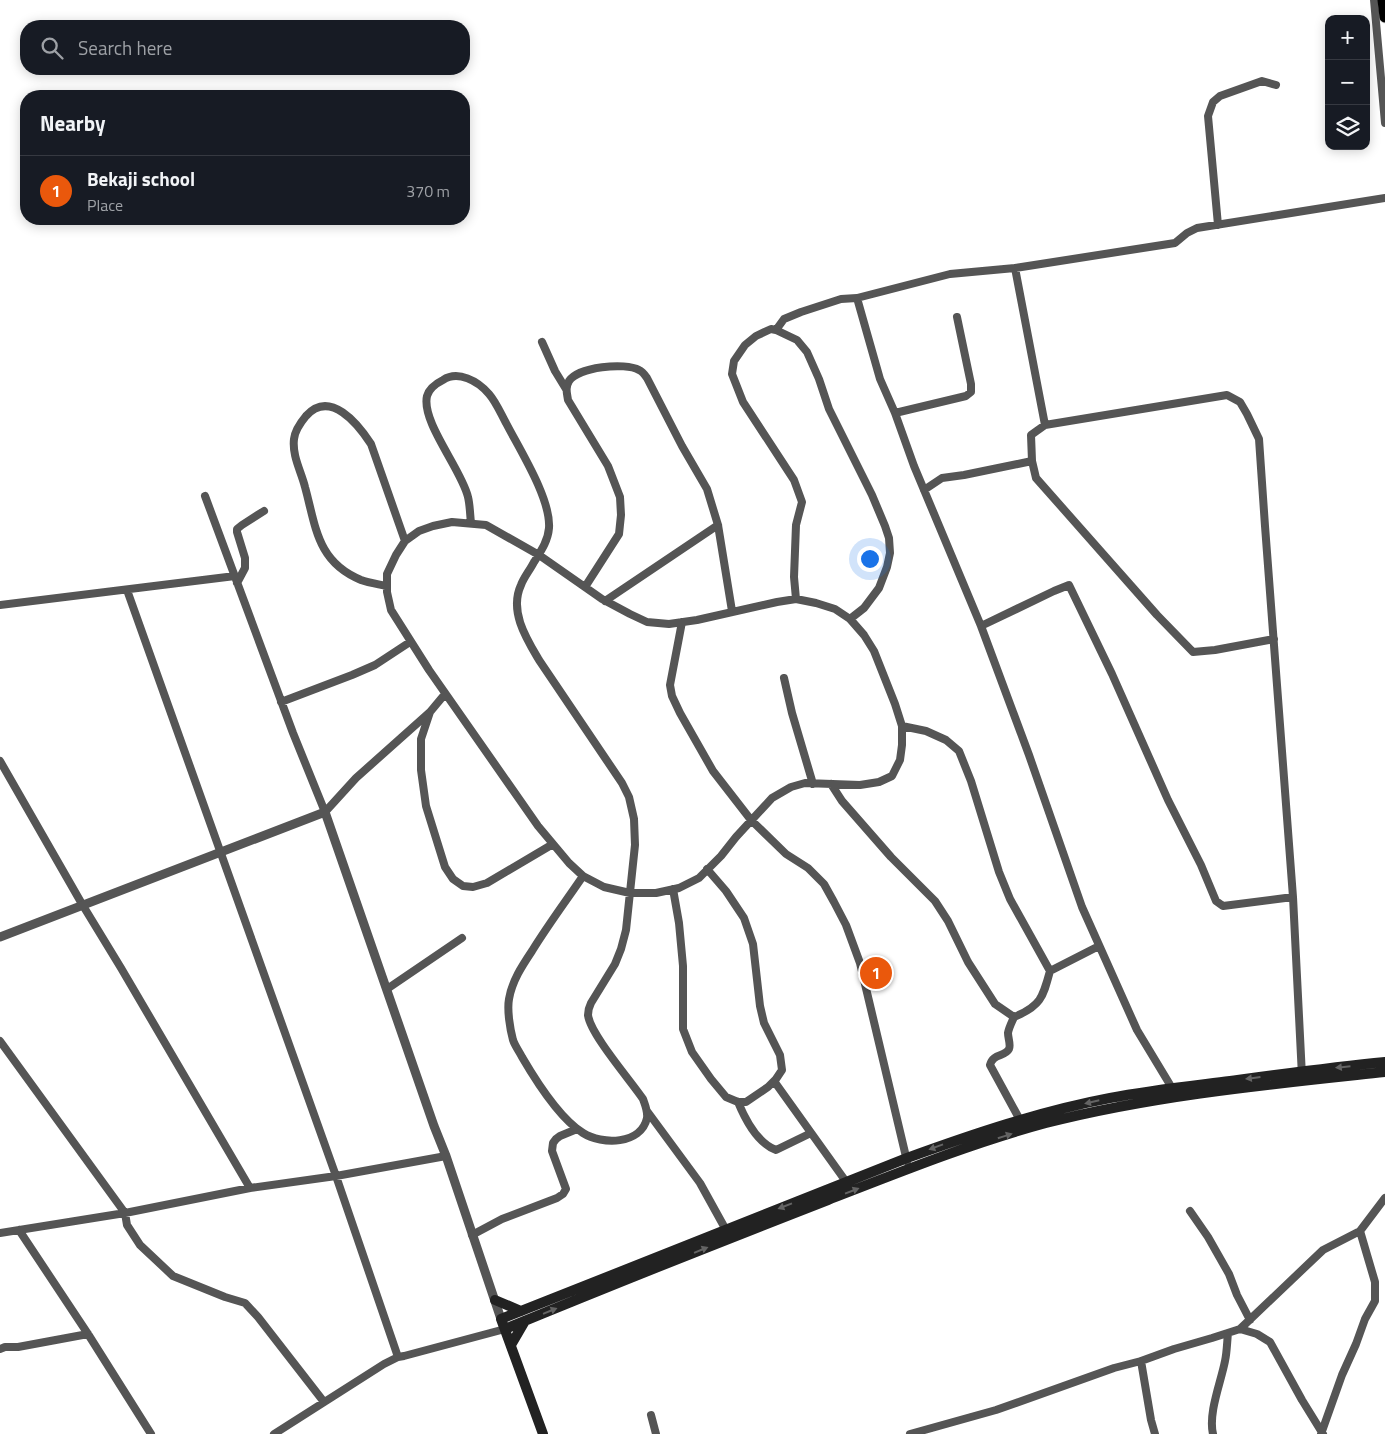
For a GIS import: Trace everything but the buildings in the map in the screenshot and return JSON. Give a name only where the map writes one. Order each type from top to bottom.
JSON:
[{"type":"main road","points":[[1383,0],[1385,17]]},
{"type":"main road","points":[[543,1434],[503,1324],[678,1254],[967,1147],[1036,1126],[1112,1108],[1385,1062]]},
{"type":"main road","points":[[678,1254],[726,1230],[907,1158],[1020,1120],[1109,1098],[1172,1088],[1302,1076],[1385,1072]]},
{"type":"main road","points":[[495,1300],[523,1316]]},
{"type":"main road","points":[[511,1345],[523,1316]]},
{"type":"street","points":[[1374,0],[1385,123]]},
{"type":"street","points":[[1218,225],[1208,116],[1213,102],[1220,96],[1262,81],[1276,85]]},
{"type":"street","points":[[776,330],[784,319],[801,312],[842,299],[856,298],[950,274],[1014,268],[1175,243],[1187,233],[1197,228],[1385,198]]},
{"type":"street","points":[[1014,268],[1045,424]]},
{"type":"street","points":[[856,298],[880,379],[981,626],[1029,755],[1082,907],[1137,1030],[1172,1088]]},
{"type":"street","points":[[895,413],[966,396],[971,392],[971,384],[956,317]]},
{"type":"street","points":[[796,599],[794,577],[796,526],[802,502],[794,480],[743,402],[732,374],[734,361],[745,345],[767,330],[776,330],[797,340],[807,352],[829,409],[886,526],[890,553],[879,588],[864,608],[850,619]]},
{"type":"street","points":[[542,342],[555,371],[566,389],[568,400],[608,466],[620,497],[621,516],[619,534],[585,587]]},
{"type":"street","points":[[566,389],[569,380],[581,372],[597,367],[621,366],[638,369],[647,378],[682,446],[707,489],[718,526],[732,611]]},
{"type":"street","points":[[471,523],[468,496],[427,412],[427,395],[436,384],[449,376],[462,376],[481,386],[489,394],[502,415],[541,492],[547,510],[549,527],[546,542],[520,586],[517,606],[520,625],[539,660],[622,783],[629,797],[634,819],[635,845],[626,930],[615,964],[591,1003],[588,1016],[598,1038],[643,1099],[647,1111],[700,1183],[726,1230]]},
{"type":"street","points":[[1274,639],[1215,650],[1193,652],[1157,615],[1036,478],[1032,461],[1031,434],[1045,424],[1227,395],[1240,402],[1248,414],[1259,439],[1274,639],[1293,897],[1302,1076]]},
{"type":"street","points":[[387,586],[361,580],[343,570],[330,559],[323,548],[304,482],[294,455],[294,439],[300,424],[310,412],[323,406],[336,408],[363,431],[371,444],[406,540]]},
{"type":"street","points":[[924,490],[942,478],[1032,461]]},
{"type":"street","points":[[205,496],[281,702],[325,812],[503,1324],[484,1334],[398,1357],[274,1434]]},
{"type":"street","points":[[0,605],[236,579],[245,568],[245,558],[237,529],[264,511]]},
{"type":"street","points":[[452,522],[471,523],[486,525],[539,555],[605,600],[648,622],[669,624],[682,622],[796,599],[835,609],[850,619],[864,635],[874,651],[902,726],[900,760],[892,776],[879,782],[860,785],[805,783],[791,786],[772,798],[721,856],[698,878],[679,888],[656,893],[630,893],[604,887],[583,876],[568,863],[532,818],[410,642],[391,610],[387,592],[387,574],[406,540],[419,531],[452,522]]},
{"type":"street","points":[[605,600],[718,526]]},
{"type":"street","points":[[981,626],[1054,590],[1069,585],[1112,674],[1168,800],[1202,865],[1216,901],[1223,906],[1293,897]]},
{"type":"street","points":[[127,590],[336,1176],[398,1357]]},
{"type":"street","points":[[682,622],[670,685],[672,696],[713,771],[751,820],[786,854],[808,868],[824,884],[846,925],[860,964],[910,1169]]},
{"type":"street","points":[[281,702],[352,676],[375,665],[410,642]]},
{"type":"street","points":[[784,678],[813,784]]},
{"type":"street","points":[[0,937],[325,812],[356,778],[430,712],[445,694]]},
{"type":"street","points":[[430,712],[421,740],[421,770],[426,806],[445,867],[453,879],[463,886],[473,887],[488,884],[553,844]]},
{"type":"street","points":[[902,726],[926,730],[946,740],[959,751],[971,781],[998,872],[1010,899],[1050,971],[1045,991],[1038,1003],[1014,1017],[1008,1031],[1010,1048],[994,1058],[990,1065],[1020,1120]]},
{"type":"street","points":[[0,761],[250,1188]]},
{"type":"street","points":[[831,784],[842,800],[891,857],[935,901],[948,921],[968,962],[994,1004],[1014,1017]]},
{"type":"street","points":[[673,889],[679,923],[683,966],[683,1029],[692,1052],[726,1097],[738,1102],[746,1102],[768,1087],[782,1070],[780,1055],[764,1023],[760,1006],[753,944],[744,918],[726,891],[707,869]]},
{"type":"street","points":[[583,876],[544,932],[513,983],[508,1000],[513,1042],[534,1077],[558,1110],[584,1134],[598,1140],[613,1141],[627,1139],[644,1126],[647,1111]]},
{"type":"street","points":[[387,989],[462,938]]},
{"type":"street","points":[[1050,971],[1100,946]]},
{"type":"street","points":[[0,1041],[125,1213],[127,1226],[140,1245],[173,1276],[245,1303],[324,1402]]},
{"type":"street","points":[[774,1081],[847,1183]]},
{"type":"street","points":[[738,1102],[750,1126],[764,1143],[776,1150],[811,1133]]},
{"type":"street","points":[[472,1235],[502,1218],[557,1198],[565,1192],[566,1189],[552,1152],[553,1143],[560,1136],[577,1129]]},
{"type":"street","points":[[0,1233],[125,1213],[250,1188],[336,1176],[446,1156]]},
{"type":"street","points":[[910,1434],[996,1410],[1174,1348],[1240,1329],[1322,1250],[1360,1230],[1385,1198]]},
{"type":"street","points":[[1190,1211],[1208,1237],[1229,1274],[1250,1320]]},
{"type":"street","points":[[19,1230],[151,1434]]},
{"type":"street","points":[[1322,1434],[1342,1375],[1365,1319],[1375,1301],[1376,1282],[1360,1230]]},
{"type":"street","points":[[1240,1329],[1257,1334],[1270,1342],[1322,1434]]},
{"type":"street","points":[[1213,1434],[1211,1427],[1225,1361],[1228,1333]]},
{"type":"street","points":[[0,1349],[88,1334]]},
{"type":"street","points":[[1141,1361],[1155,1434]]},
{"type":"street","points":[[651,1415],[656,1434]]},
{"type":"place","name":"Bekaji school","points":[[876,973]]}]
